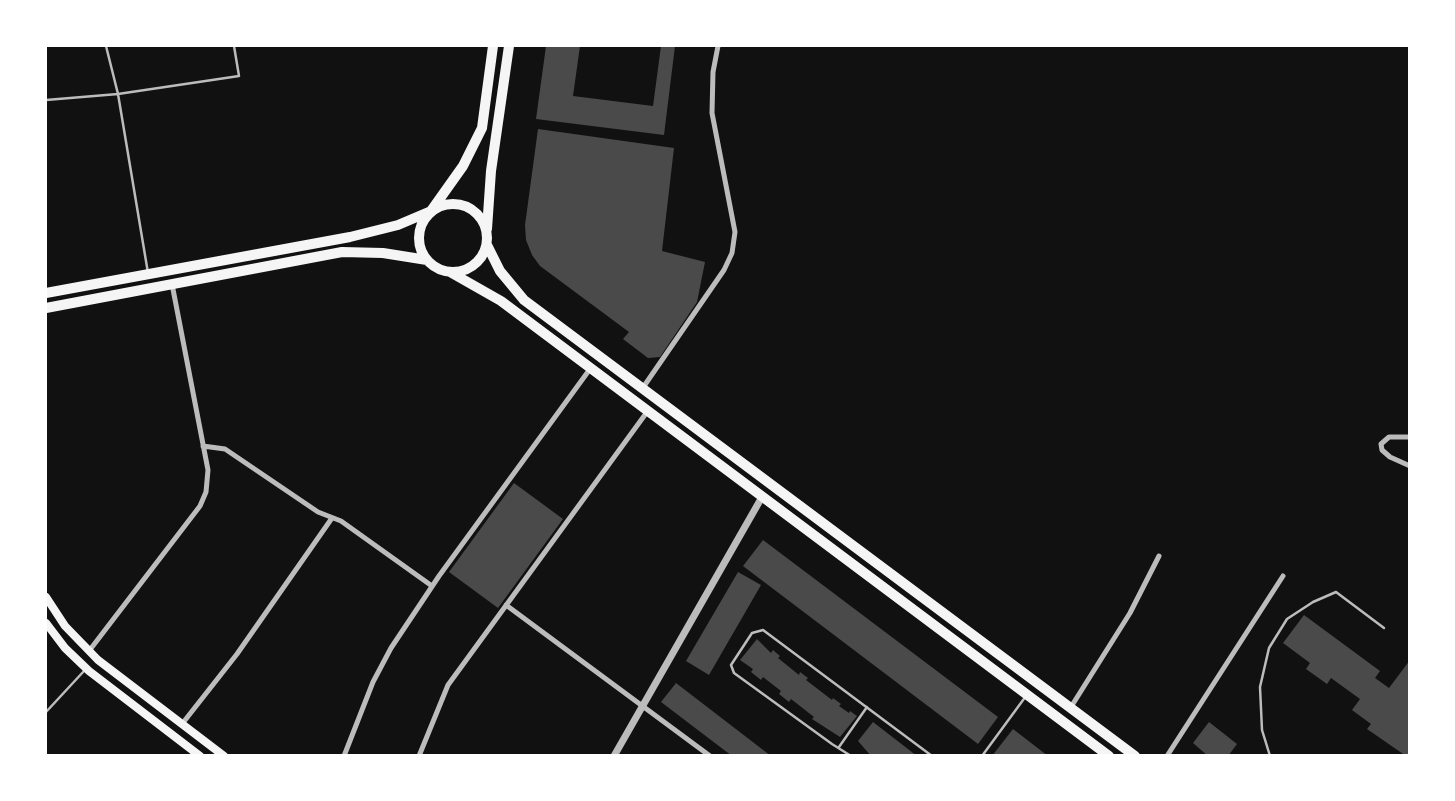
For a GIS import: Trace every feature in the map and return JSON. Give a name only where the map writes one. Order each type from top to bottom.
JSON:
[{"type":"highway","points":[[493,46],[481,128],[463,166],[420,226],[422,253],[427,260],[433,266],[450,272],[501,301],[1109,755]]},
{"type":"highway","points":[[509,46],[491,170],[487,245],[500,271],[524,300],[1135,755]]},
{"type":"highway","points":[[46,293],[350,237],[398,225],[445,204],[460,204],[474,211],[487,230]]},
{"type":"highway","points":[[450,272],[468,269],[476,264],[487,245]]},
{"type":"highway","points":[[46,308],[342,252],[383,253],[427,260]]},
{"type":"main road","points":[[46,597],[65,626],[89,652],[224,755]]},
{"type":"main road","points":[[46,623],[65,648],[87,669],[196,754]]},
{"type":"street","points":[[642,389],[724,270],[734,243],[735,232],[712,113],[713,72],[718,46]]},
{"type":"street","points":[[89,652],[200,506],[206,492],[209,477],[204,446],[172,284]]},
{"type":"street","points":[[344,755],[381,665],[432,586],[590,369]]},
{"type":"street","points":[[419,755],[448,685],[648,412]]},
{"type":"street","points":[[1409,437],[1389,437],[1381,444],[1382,450],[1390,457],[1409,466]]},
{"type":"street","points":[[204,446],[225,449],[318,512],[341,521],[432,586]]},
{"type":"street","points":[[614,755],[762,496]]},
{"type":"street","points":[[182,724],[237,654],[332,518]]},
{"type":"street","points":[[1071,708],[1130,613],[1159,556]]},
{"type":"street","points":[[1167,755],[1283,576]]},
{"type":"street","points":[[506,605],[710,755]]},
{"type":"lane","points":[[106,46],[118,94],[149,274]]},
{"type":"lane","points":[[46,100],[118,94],[239,76],[234,46]]},
{"type":"lane","points":[[1270,755],[1262,730],[1259,702],[1261,680],[1269,648],[1287,619],[1313,602],[1336,592],[1384,628]]},
{"type":"lane","points":[[851,755],[734,673],[731,666],[752,633],[763,630],[932,755]]},
{"type":"lane","points":[[46,712],[87,669]]},
{"type":"lane","points":[[982,755],[1027,694]]},
{"type":"lane","points":[[838,748],[867,707]]},
{"type":"building","points":[[546,46],[580,46],[573,96],[653,106],[661,46],[675,46],[664,135],[536,119]]},
{"type":"building","points":[[538,129],[674,148],[662,251],[705,262],[697,302],[660,357],[648,358],[623,339],[629,332],[540,266],[532,255],[526,240],[525,225]]},
{"type":"building","points":[[514,483],[563,519],[498,608],[449,572]]},
{"type":"building","points":[[763,540],[998,717],[978,744],[743,566]]},
{"type":"building","points":[[738,572],[761,585],[709,675],[686,661]]},
{"type":"building","points":[[1304,615],[1380,671],[1375,678],[1389,688],[1410,660],[1410,752],[1406,756],[1367,729],[1371,724],[1352,710],[1360,699],[1331,678],[1327,684],[1306,669],[1310,663],[1283,643]]},
{"type":"building","points":[[757,639],[799,675],[800,672],[808,678],[806,680],[841,704],[839,706],[857,716],[840,737],[812,719],[814,717],[791,699],[789,702],[779,694],[781,691],[763,677],[761,680],[751,672],[753,669],[740,660]]},
{"type":"building","points":[[676,683],[771,756],[732,756],[661,702]]},
{"type":"building","points":[[873,722],[917,756],[871,756],[858,741]]},
{"type":"building","points":[[1209,722],[1237,744],[1228,756],[1208,756],[1193,743]]},
{"type":"building","points":[[1013,729],[1048,756],[992,756]]}]
